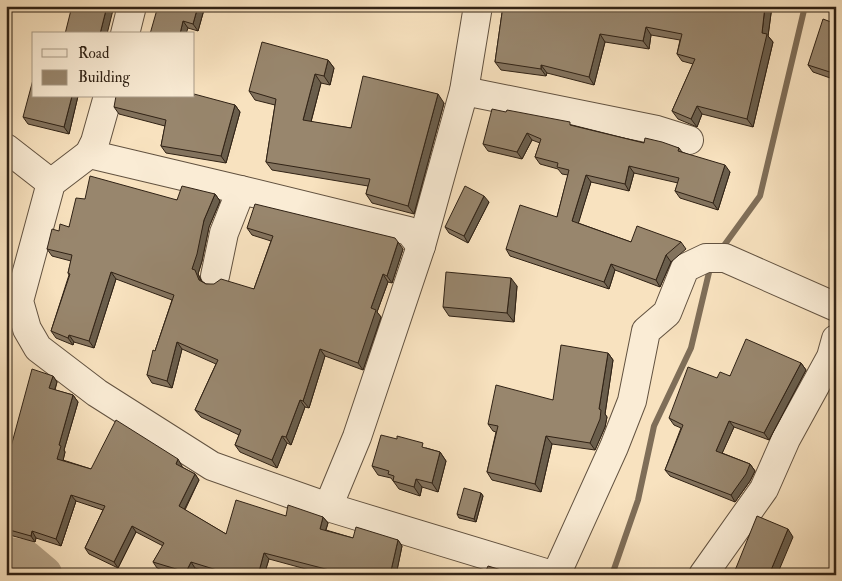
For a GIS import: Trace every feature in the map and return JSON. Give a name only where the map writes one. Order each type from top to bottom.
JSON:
[{"type":"street","points":[[126,32],[132,6]]},
{"type":"street","points":[[328,507],[357,437],[420,246],[464,91],[478,6]]},
{"type":"street","points":[[464,91],[657,130],[689,140]]},
{"type":"street","points":[[107,98],[95,142],[89,154],[51,182],[19,302],[27,329],[38,348],[97,393],[212,466],[328,507],[552,575]]},
{"type":"street","points":[[6,148],[51,182]]},
{"type":"street","points":[[89,154],[408,231],[420,246]]},
{"type":"street","points":[[215,276],[224,233],[241,190]]},
{"type":"street","points":[[556,575],[614,447],[632,401],[646,331],[667,313],[685,268],[715,258],[836,307]]},
{"type":"street","points":[[703,575],[764,488],[786,439],[831,357],[836,338]]},
{"type":"building","points":[[72,6],[107,6],[100,32],[66,32]]},
{"type":"building","points":[[158,6],[198,6],[193,24],[183,21],[180,32],[151,32]]},
{"type":"building","points":[[503,6],[765,6],[762,33],[767,34],[747,119],[697,106],[691,119],[672,111],[695,59],[677,54],[682,34],[646,27],[643,41],[600,34],[589,77],[541,65],[541,69],[495,62]]},
{"type":"building","points":[[834,6],[836,6],[836,74],[808,65],[823,19],[831,22]]},
{"type":"building","points":[[262,42],[328,60],[324,76],[315,74],[303,120],[351,128],[363,76],[438,94],[408,206],[366,194],[370,179],[266,162],[276,99],[249,91]]},
{"type":"building","points":[[32,83],[32,98],[71,98],[64,127],[23,117]]},
{"type":"building","points":[[195,94],[235,105],[221,156],[161,146],[166,120],[114,107],[116,98],[195,98]]},
{"type":"building","points":[[492,109],[570,122],[570,125],[644,143],[645,138],[662,142],[679,148],[678,151],[725,165],[713,203],[675,191],[679,178],[629,166],[625,184],[586,175],[572,221],[631,242],[637,226],[681,242],[666,255],[656,280],[611,264],[604,282],[506,249],[520,205],[557,217],[569,170],[557,167],[558,163],[535,157],[541,139],[527,133],[517,152],[483,144]]},
{"type":"building","points":[[90,176],[177,200],[182,186],[215,194],[204,220],[192,269],[195,270],[199,280],[206,284],[214,284],[221,279],[254,289],[273,236],[247,228],[255,204],[395,238],[398,242],[387,276],[383,274],[371,308],[376,310],[358,363],[320,349],[303,401],[300,400],[286,437],[282,436],[272,460],[235,445],[241,430],[195,410],[218,360],[177,342],[167,381],[147,375],[153,350],[155,351],[174,295],[111,272],[89,341],[69,335],[68,338],[51,331],[70,274],[68,273],[72,255],[47,249],[52,229],[59,231],[60,224],[69,227],[76,198],[85,199]]},
{"type":"building","points":[[465,186],[484,196],[464,236],[445,227]]},
{"type":"building","points":[[446,272],[511,278],[507,313],[443,307]]},
{"type":"building","points":[[746,339],[801,363],[764,433],[729,421],[716,451],[750,464],[746,474],[731,495],[665,470],[683,425],[669,418],[688,367],[717,378],[720,372],[730,376]]},
{"type":"building","points":[[561,345],[608,353],[599,409],[601,410],[600,419],[590,443],[546,436],[535,484],[487,472],[498,426],[488,424],[496,385],[553,400]]},
{"type":"building","points":[[32,369],[53,376],[49,388],[73,395],[57,459],[91,469],[116,420],[178,459],[176,464],[195,474],[179,506],[226,534],[236,500],[286,516],[288,505],[323,517],[320,529],[353,538],[356,527],[398,540],[390,575],[341,575],[341,573],[264,553],[258,575],[233,575],[191,562],[186,572],[153,562],[164,543],[132,526],[114,562],[85,548],[105,506],[71,495],[56,539],[32,531],[31,536],[6,529],[6,465]]},
{"type":"building","points":[[381,435],[397,439],[397,436],[423,443],[422,447],[440,452],[432,483],[416,479],[414,487],[393,481],[394,476],[388,474],[389,471],[372,466]]},
{"type":"building","points":[[464,488],[481,493],[474,519],[457,514]]},
{"type":"building","points":[[757,516],[788,529],[769,575],[731,575],[736,568]]},
{"type":"building","points":[[488,566],[518,575],[484,575]]},
{"type":"waterway","points":[[720,251],[760,196],[805,6]]},
{"type":"waterway","points":[[612,575],[638,500],[654,426],[691,348],[711,264]]},
{"type":"waterway","points":[[6,556],[24,559],[43,575]]}]
